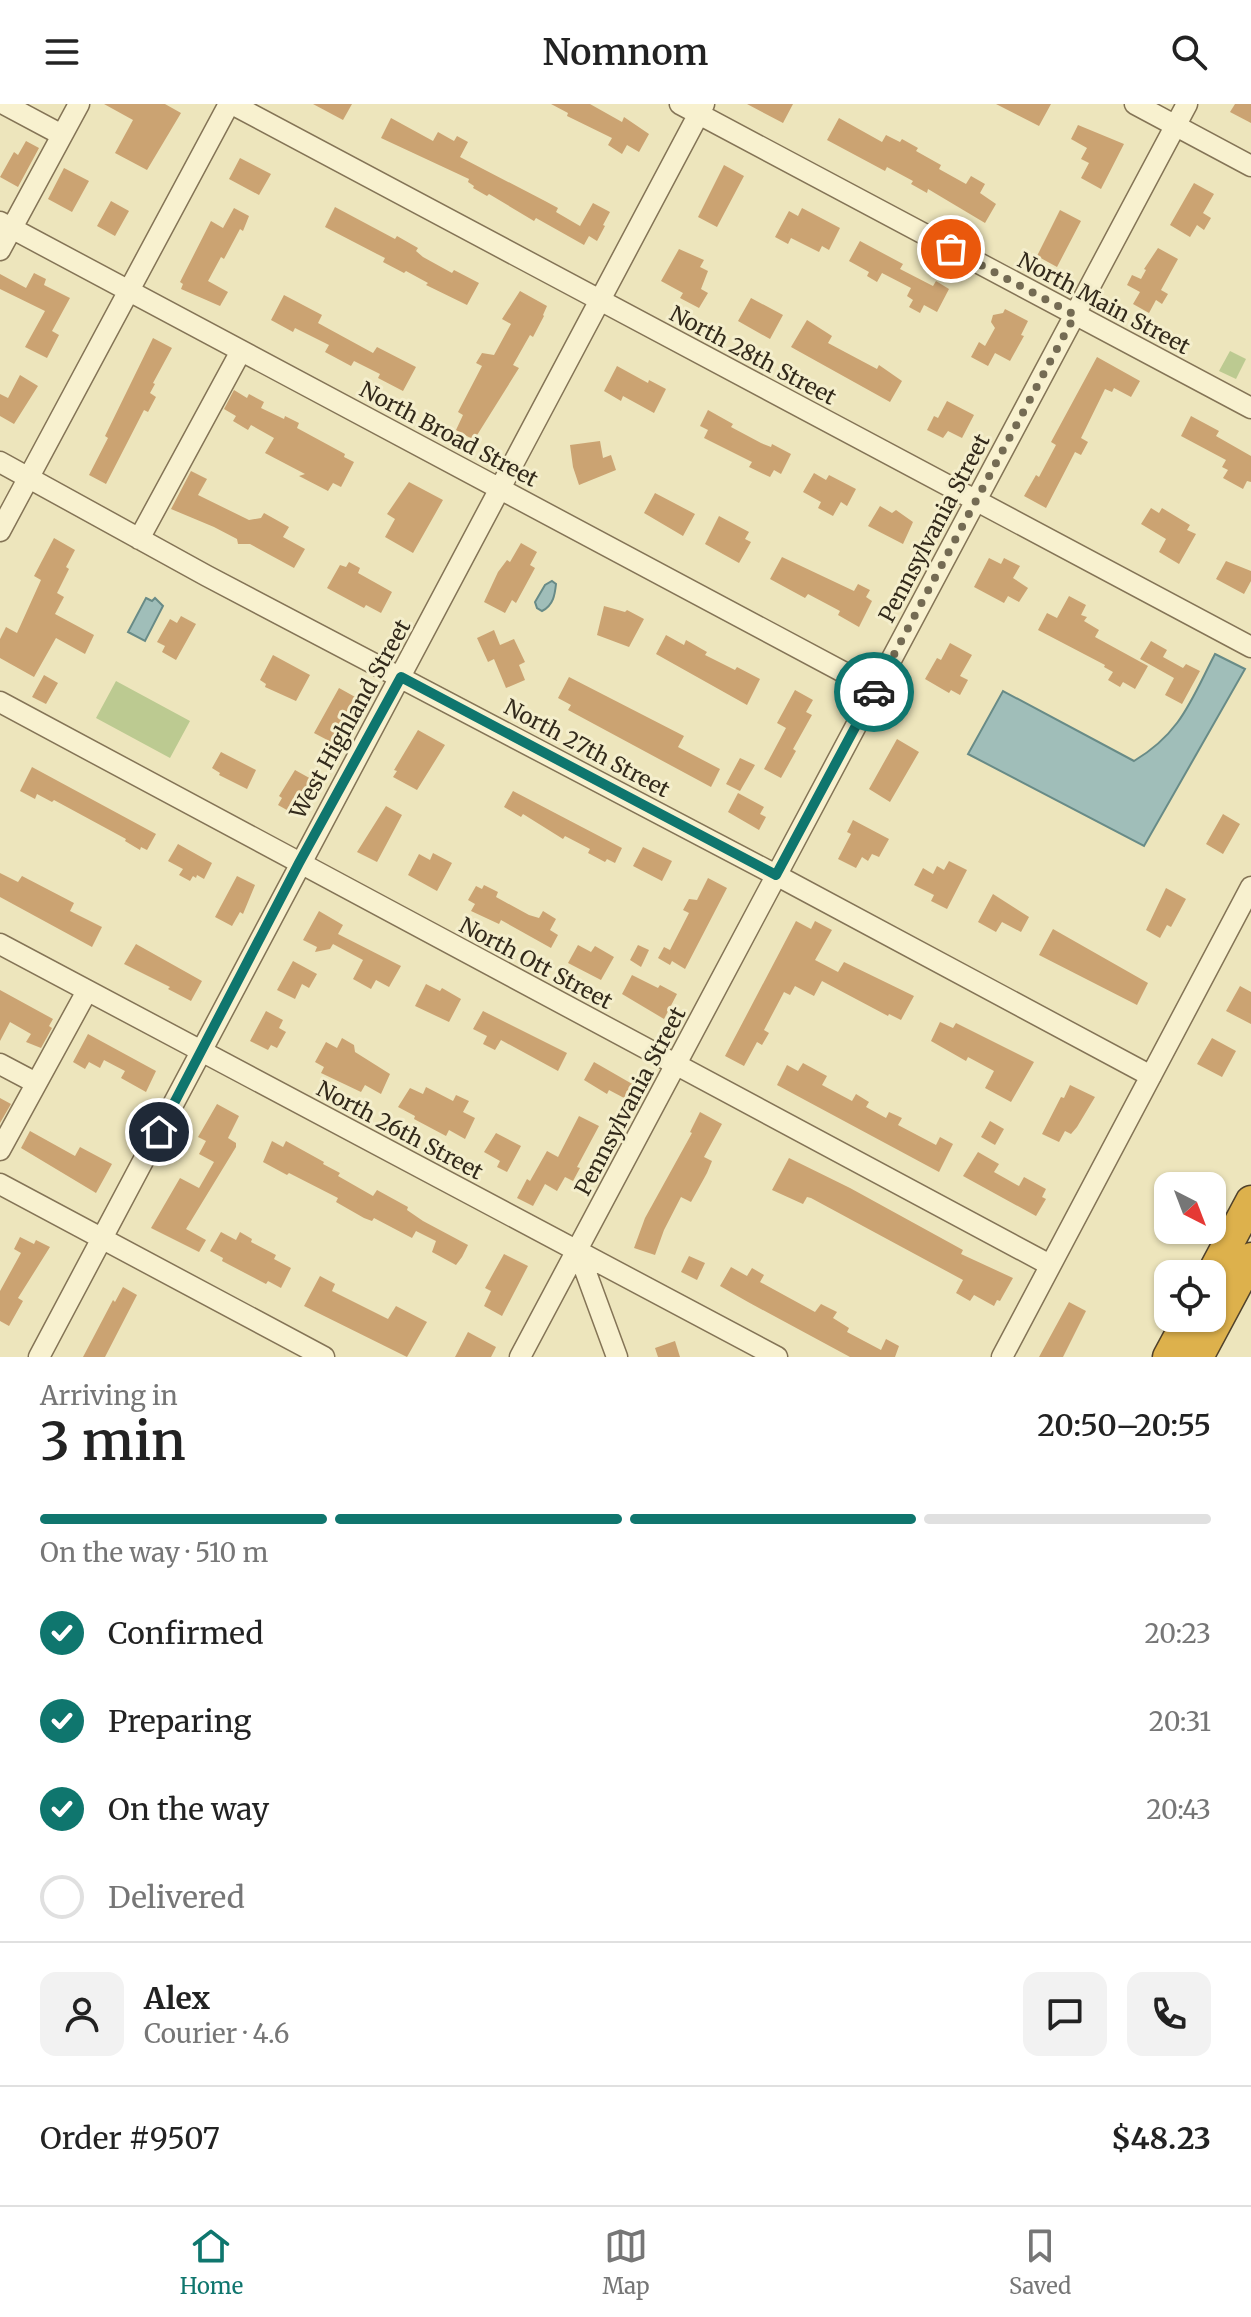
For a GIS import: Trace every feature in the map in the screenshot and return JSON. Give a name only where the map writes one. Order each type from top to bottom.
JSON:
[{"type":"highway","points":[[1219,1260],[1251,1201]]},
{"type":"highway","points":[[1198,1357],[1251,1258]]},
{"type":"highway","points":[[1168,1357],[1181,1332]]},
{"type":"street","points":[[4,104],[62,135]]},
{"type":"street","points":[[0,250],[6,225],[79,104]]},
{"type":"street","points":[[0,531],[231,104]]},
{"type":"street","name":"North 28th Street","points":[[231,104],[1251,647]]},
{"type":"street","name":"North Main Street","points":[[680,104],[701,109],[1251,408]]},
{"type":"street","points":[[1135,104],[1251,166]]},
{"type":"street","name":"Pennsylvania Street","points":[[520,1357],[1187,104]]},
{"type":"street","name":"West Highland Street","points":[[39,1357],[701,109]]},
{"type":"street","name":"North Broad Street","points":[[6,225],[875,689]]},
{"type":"street","points":[[139,539],[241,351]]},
{"type":"street","name":"North 27th Street","points":[[0,462],[139,539],[1151,1076]]},
{"type":"street","name":"North Ott Street","points":[[0,702],[1050,1265]]},
{"type":"street","points":[[1002,1357],[1251,887]]},
{"type":"street","name":"North 26th Street","points":[[0,944],[777,1357]]},
{"type":"street","points":[[0,1150],[87,991]]},
{"type":"street","points":[[0,1064],[36,1083]]},
{"type":"street","points":[[0,1184],[102,1239],[286,1348],[324,1357]]},
{"type":"street","points":[[578,1251],[617,1357]]},
{"type":"green space","points":[[1230,351],[1246,359],[1236,379],[1219,371]]},
{"type":"green space","points":[[116,681],[190,721],[170,758],[96,718]]},
{"type":"water","points":[[552,581],[556,584],[553,599],[542,611],[535,602],[545,585]]},
{"type":"water","points":[[146,598],[152,601],[155,598],[163,606],[145,641],[128,632]]},
{"type":"water","points":[[1215,654],[1245,669],[1144,846],[968,754],[1003,691],[1134,761],[1174,727]]},
{"type":"building","points":[[104,104],[165,104],[181,113],[147,170],[115,153],[133,120]]},
{"type":"building","points":[[313,104],[352,104],[343,120]]},
{"type":"building","points":[[551,104],[590,104],[622,122],[624,117],[649,134],[639,152],[627,145],[622,154],[608,145],[612,138],[567,116],[568,113]]},
{"type":"building","points":[[747,104],[793,104],[783,123]]},
{"type":"building","points":[[996,104],[1051,104],[1039,126]]},
{"type":"building","points":[[1235,104],[1251,104],[1251,123],[1230,112]]},
{"type":"building","points":[[391,118],[433,141],[438,132],[454,141],[457,136],[468,142],[460,157],[558,208],[556,212],[580,226],[593,203],[610,212],[597,241],[589,236],[584,245],[473,188],[469,179],[381,138]]},
{"type":"building","points":[[839,118],[882,142],[886,135],[900,142],[902,139],[941,165],[939,169],[966,184],[971,176],[985,184],[980,193],[996,204],[985,223],[928,189],[927,193],[911,184],[913,181],[887,167],[885,171],[827,140]]},
{"type":"building","points":[[1078,125],[1124,144],[1101,189],[1081,178],[1089,163],[1081,159],[1087,148],[1071,139]]},
{"type":"building","points":[[26,141],[39,148],[18,187],[0,177],[14,152],[18,155]]},
{"type":"building","points":[[240,158],[271,174],[259,195],[229,179]]},
{"type":"building","points":[[724,165],[744,176],[717,227],[698,217]]},
{"type":"building","points":[[64,168],[89,181],[72,212],[48,199]]},
{"type":"building","points":[[1194,183],[1214,194],[1203,213],[1211,218],[1204,230],[1197,225],[1190,237],[1170,225]]},
{"type":"building","points":[[111,201],[129,211],[115,236],[97,226]]},
{"type":"building","points":[[335,207],[395,239],[397,236],[418,248],[416,251],[423,257],[452,273],[454,270],[479,283],[467,305],[426,285],[428,283],[406,271],[404,273],[383,262],[385,258],[325,227]]},
{"type":"building","points":[[234,208],[249,216],[243,231],[240,229],[208,281],[228,292],[220,306],[181,289],[183,284],[180,282],[211,221],[223,228]]},
{"type":"building","points":[[802,208],[840,228],[829,250],[822,246],[819,252],[791,238],[788,244],[775,237],[789,211],[798,216]]},
{"type":"building","points":[[1060,210],[1081,221],[1057,267],[1037,256]]},
{"type":"building","points":[[860,241],[903,264],[900,269],[933,286],[936,281],[949,289],[937,312],[924,305],[920,313],[909,307],[913,300],[907,296],[911,288],[882,273],[877,282],[867,276],[869,272],[849,261]]},
{"type":"building","points":[[1158,248],[1178,259],[1161,290],[1168,294],[1162,304],[1156,300],[1149,313],[1133,304],[1140,292],[1127,285],[1132,275],[1141,279]]},
{"type":"building","points":[[679,249],[704,260],[700,267],[708,271],[701,289],[708,293],[699,308],[680,298],[683,293],[661,281]]},
{"type":"building","points":[[34,273],[46,279],[44,285],[70,298],[52,331],[59,335],[47,358],[25,347],[45,311],[0,289],[0,274],[26,288]]},
{"type":"building","points":[[520,291],[547,306],[544,316],[513,365],[519,368],[474,440],[456,430],[463,415],[458,412],[482,366],[476,363],[482,353],[494,355],[511,324],[502,319]]},
{"type":"building","points":[[284,295],[322,315],[318,323],[373,353],[377,347],[416,367],[403,391],[378,378],[380,374],[354,361],[351,366],[325,352],[329,345],[271,320]]},
{"type":"building","points":[[751,298],[783,315],[770,339],[738,321]]},
{"type":"building","points":[[1005,309],[1028,321],[1021,335],[1024,336],[1010,361],[995,353],[988,366],[971,357],[979,342],[985,346],[995,328],[991,322],[993,315],[1003,313]]},
{"type":"building","points":[[807,320],[832,336],[828,343],[877,369],[879,365],[902,381],[890,402],[791,347]]},
{"type":"building","points":[[153,338],[172,348],[153,383],[150,393],[156,397],[148,412],[144,410],[106,484],[89,475]]},
{"type":"building","points":[[1097,357],[1140,381],[1131,397],[1114,388],[1112,392],[1105,389],[1081,438],[1088,442],[1081,455],[1075,452],[1046,508],[1024,496],[1036,475],[1039,477],[1056,445],[1051,442]]},
{"type":"building","points":[[617,366],[666,389],[654,413],[623,396],[621,401],[604,391]]},
{"type":"building","points":[[20,375],[38,386],[14,424],[0,416],[0,394],[8,398]]},
{"type":"building","points":[[234,390],[247,398],[249,394],[264,402],[261,408],[299,423],[297,428],[354,462],[341,487],[333,483],[328,491],[299,476],[305,474],[265,453],[274,438],[251,425],[248,430],[233,421],[236,416],[224,409]]},
{"type":"building","points":[[947,401],[974,415],[962,438],[948,431],[943,438],[927,430]]},
{"type":"building","points":[[708,410],[761,443],[771,447],[772,444],[791,454],[781,474],[774,470],[770,477],[749,467],[752,462],[704,438],[708,430],[700,426]]},
{"type":"building","points":[[1191,416],[1219,431],[1216,436],[1251,456],[1251,482],[1247,481],[1243,489],[1223,478],[1228,470],[1222,467],[1226,460],[1181,436]]},
{"type":"building","points":[[600,441],[603,458],[611,455],[616,470],[579,485],[570,445]]},
{"type":"building","points":[[191,471],[207,479],[198,495],[249,520],[261,518],[264,513],[289,527],[283,537],[305,549],[294,568],[250,544],[238,544],[237,539],[171,509]]},
{"type":"building","points":[[814,473],[826,480],[829,475],[856,489],[847,506],[841,502],[833,516],[818,508],[821,502],[803,492]]},
{"type":"building","points":[[409,482],[443,500],[413,553],[385,537],[395,519],[387,514]]},
{"type":"building","points":[[655,493],[695,514],[683,536],[644,513]]},
{"type":"building","points":[[880,506],[892,513],[896,510],[913,522],[903,544],[868,526]]},
{"type":"building","points":[[1151,508],[1159,513],[1162,508],[1190,525],[1187,530],[1196,534],[1179,564],[1159,552],[1166,539],[1141,524]]},
{"type":"building","points":[[719,516],[749,532],[745,539],[751,542],[739,563],[705,544]]},
{"type":"building","points":[[54,538],[75,550],[57,593],[64,597],[55,614],[94,635],[85,654],[56,638],[34,677],[0,658],[0,639],[6,627],[17,633],[41,580],[34,576]]},
{"type":"building","points":[[521,543],[537,552],[530,565],[535,568],[516,603],[512,600],[505,613],[484,602],[498,572],[507,560],[510,562]]},
{"type":"building","points":[[782,557],[854,591],[858,584],[870,590],[866,597],[872,601],[859,627],[838,615],[840,611],[808,594],[805,598],[770,579]]},
{"type":"building","points":[[989,558],[1001,564],[1004,558],[1020,566],[1013,578],[1028,588],[1019,602],[1008,596],[1004,603],[974,587]]},
{"type":"building","points":[[1226,561],[1251,571],[1251,581],[1244,594],[1216,579]]},
{"type":"building","points":[[349,562],[360,568],[358,573],[392,592],[381,613],[366,605],[364,608],[327,588],[340,565],[346,567]]},
{"type":"building","points":[[1069,596],[1086,605],[1081,615],[1087,617],[1084,621],[1099,630],[1095,637],[1148,666],[1135,689],[1123,682],[1120,687],[1108,680],[1113,672],[1105,665],[1038,630],[1047,613],[1057,618]]},
{"type":"building","points":[[604,606],[627,610],[644,619],[629,647],[597,635]]},
{"type":"building","points":[[181,616],[196,624],[176,660],[162,652],[165,646],[157,642],[170,619],[177,623]]},
{"type":"building","points":[[494,630],[500,645],[514,639],[525,662],[519,665],[525,680],[506,688],[494,659],[488,662],[477,638]]},
{"type":"building","points":[[666,635],[684,645],[686,640],[707,652],[705,655],[760,679],[747,705],[656,654]]},
{"type":"building","points":[[1151,641],[1167,650],[1163,657],[1183,668],[1186,664],[1200,671],[1182,704],[1165,695],[1174,678],[1140,659]]},
{"type":"building","points":[[950,643],[972,655],[960,676],[968,680],[960,695],[951,690],[949,693],[925,679]]},
{"type":"building","points":[[273,655],[310,675],[296,701],[265,687],[266,684],[260,680]]},
{"type":"building","points":[[44,675],[58,683],[46,704],[32,697]]},
{"type":"building","points":[[569,677],[684,736],[678,747],[720,769],[711,787],[568,710],[571,705],[558,698]]},
{"type":"building","points":[[339,688],[357,698],[333,743],[314,733]]},
{"type":"building","points":[[795,690],[813,700],[806,712],[812,715],[781,778],[764,769],[786,728],[777,723]]},
{"type":"building","points":[[418,730],[445,745],[417,790],[393,777],[397,771],[394,770]]},
{"type":"building","points":[[897,739],[919,752],[890,802],[869,789]]},
{"type":"building","points":[[221,752],[256,770],[247,789],[219,775],[212,768]]},
{"type":"building","points":[[740,758],[755,765],[740,791],[726,784]]},
{"type":"building","points":[[32,767],[156,834],[147,850],[141,847],[140,850],[126,839],[54,800],[52,802],[37,794],[35,799],[20,791]]},
{"type":"building","points":[[295,770],[313,780],[294,814],[278,805],[282,798],[279,796]]},
{"type":"building","points":[[513,791],[622,848],[615,863],[607,859],[605,862],[588,853],[590,849],[565,836],[563,839],[523,814],[521,817],[504,807]]},
{"type":"building","points":[[738,793],[764,807],[760,814],[766,817],[759,830],[728,812]]},
{"type":"building","points":[[386,806],[402,815],[377,862],[357,852]]},
{"type":"building","points":[[1223,814],[1240,824],[1223,854],[1206,844]]},
{"type":"building","points":[[853,820],[889,839],[879,857],[872,854],[868,861],[862,857],[856,868],[838,859],[851,834],[847,832]]},
{"type":"building","points":[[178,844],[212,863],[204,879],[197,875],[190,881],[179,875],[183,869],[168,861]]},
{"type":"building","points":[[643,847],[672,861],[662,881],[633,866]]},
{"type":"building","points":[[433,853],[452,863],[437,891],[408,875],[419,854],[430,860]]},
{"type":"building","points":[[949,861],[967,870],[947,909],[931,901],[934,895],[914,885],[923,868],[933,874],[937,866],[944,870]]},
{"type":"building","points":[[0,873],[18,882],[22,876],[74,903],[70,911],[102,927],[92,947],[0,897]]},
{"type":"building","points":[[237,876],[255,885],[243,914],[240,912],[232,926],[215,917]]},
{"type":"building","points":[[708,878],[727,888],[685,969],[672,961],[670,965],[658,958],[664,947],[670,950],[689,913],[683,910],[689,899],[697,900]]},
{"type":"building","points":[[484,885],[498,892],[496,897],[529,915],[539,918],[543,911],[556,919],[550,930],[558,935],[551,948],[501,920],[499,924],[471,911],[475,904],[468,900],[476,886],[482,889]]},
{"type":"building","points":[[1166,888],[1186,899],[1171,927],[1167,925],[1160,938],[1146,930]]},
{"type":"building","points":[[993,894],[1029,917],[1021,932],[1002,922],[996,932],[978,922]]},
{"type":"building","points":[[319,911],[343,925],[338,934],[401,966],[389,987],[376,980],[371,989],[353,979],[363,960],[333,944],[330,949],[315,952],[317,947],[303,940]]},
{"type":"building","points":[[796,921],[811,929],[815,921],[832,930],[815,960],[838,972],[844,962],[914,996],[901,1020],[822,981],[814,996],[795,986],[790,995],[784,992],[764,1030],[769,1033],[762,1045],[757,1042],[744,1066],[725,1056]]},
{"type":"building","points":[[1053,929],[1148,983],[1137,1005],[1039,955]]},
{"type":"building","points":[[136,944],[202,981],[191,1001],[124,964]]},
{"type":"building","points":[[578,945],[591,952],[595,946],[614,957],[601,980],[568,963]]},
{"type":"building","points":[[638,945],[649,950],[641,967],[630,960]]},
{"type":"building","points":[[293,961],[317,974],[309,988],[302,984],[295,999],[277,990]]},
{"type":"building","points":[[632,975],[677,994],[664,1019],[622,994]]},
{"type":"building","points":[[426,984],[440,991],[442,988],[461,999],[449,1022],[415,1006]]},
{"type":"building","points":[[1240,986],[1251,992],[1251,1024],[1226,1011]]},
{"type":"building","points":[[0,990],[53,1019],[49,1026],[52,1028],[41,1048],[26,1042],[31,1034],[10,1022],[0,1041]]},
{"type":"building","points":[[266,1011],[283,1020],[279,1028],[286,1032],[277,1048],[271,1045],[268,1050],[250,1041]]},
{"type":"building","points":[[483,1011],[567,1053],[558,1071],[501,1040],[495,1050],[483,1044],[487,1036],[473,1029]]},
{"type":"building","points":[[940,1022],[953,1028],[956,1023],[1034,1062],[1011,1102],[985,1088],[994,1071],[968,1057],[966,1061],[931,1041]]},
{"type":"building","points":[[88,1034],[156,1071],[146,1092],[121,1078],[125,1071],[104,1060],[100,1068],[89,1062],[85,1069],[73,1062]]},
{"type":"building","points":[[342,1038],[354,1045],[355,1052],[390,1074],[381,1094],[365,1085],[361,1092],[321,1073],[324,1067],[315,1062],[326,1042],[337,1048]]},
{"type":"building","points":[[1212,1038],[1236,1051],[1222,1077],[1197,1064]]},
{"type":"building","points":[[594,1062],[634,1085],[626,1099],[609,1090],[607,1094],[584,1080]]},
{"type":"building","points":[[803,1063],[827,1076],[822,1085],[852,1101],[856,1094],[869,1102],[866,1107],[886,1118],[889,1112],[902,1118],[898,1125],[936,1145],[940,1137],[953,1144],[939,1172],[777,1085],[787,1065],[798,1071]]},
{"type":"building","points":[[1070,1085],[1095,1097],[1077,1127],[1071,1134],[1065,1131],[1059,1142],[1042,1134]]},
{"type":"building","points":[[426,1087],[453,1101],[456,1095],[469,1101],[463,1112],[475,1118],[465,1139],[449,1130],[446,1136],[398,1107],[410,1088],[423,1094]]},
{"type":"building","points":[[0,1098],[11,1104],[0,1123]]},
{"type":"building","points":[[217,1104],[239,1116],[228,1138],[236,1143],[236,1147],[186,1229],[206,1240],[199,1252],[151,1228],[180,1178],[199,1188],[214,1162],[199,1154],[206,1141],[198,1137]]},
{"type":"building","points":[[700,1112],[722,1124],[704,1157],[712,1161],[707,1173],[691,1202],[681,1197],[655,1255],[634,1248],[645,1218],[692,1133]]},
{"type":"building","points":[[579,1116],[599,1126],[573,1181],[565,1177],[557,1191],[545,1184],[533,1206],[517,1198],[547,1151],[558,1157]]},
{"type":"building","points":[[990,1121],[1004,1129],[995,1145],[981,1137]]},
{"type":"building","points":[[30,1131],[75,1156],[80,1147],[112,1164],[96,1193],[21,1148]]},
{"type":"building","points":[[496,1133],[521,1146],[507,1172],[497,1167],[500,1161],[484,1152]]},
{"type":"building","points":[[272,1141],[283,1147],[286,1141],[324,1162],[340,1173],[338,1176],[373,1196],[377,1190],[408,1207],[407,1210],[423,1221],[468,1245],[462,1257],[456,1265],[432,1252],[436,1241],[416,1231],[412,1238],[374,1218],[372,1221],[364,1218],[336,1202],[338,1198],[263,1162]]},
{"type":"building","points":[[978,1152],[999,1164],[994,1172],[1017,1185],[1024,1177],[1046,1189],[1042,1197],[1046,1199],[1036,1216],[963,1176]]},
{"type":"building","points":[[789,1158],[963,1250],[961,1254],[1013,1278],[1000,1301],[997,1300],[994,1306],[974,1295],[970,1301],[956,1293],[963,1280],[811,1198],[807,1197],[803,1204],[772,1190]]},
{"type":"building","points":[[221,1232],[236,1240],[240,1232],[252,1239],[251,1242],[276,1255],[274,1259],[291,1268],[281,1288],[268,1281],[266,1284],[222,1261],[223,1258],[210,1251]]},
{"type":"building","points":[[20,1237],[50,1247],[18,1298],[23,1301],[9,1326],[0,1321],[0,1291],[21,1253],[14,1249]]},
{"type":"building","points":[[504,1254],[528,1266],[502,1316],[484,1306],[491,1291],[485,1288]]},
{"type":"building","points":[[689,1256],[705,1263],[697,1280],[681,1272]]},
{"type":"building","points":[[731,1267],[747,1276],[752,1268],[764,1275],[760,1282],[815,1312],[821,1304],[837,1312],[833,1318],[849,1328],[847,1332],[881,1350],[886,1339],[899,1346],[895,1357],[850,1357],[748,1302],[720,1286]]},
{"type":"building","points":[[320,1276],[335,1284],[332,1291],[388,1319],[396,1306],[427,1322],[407,1357],[304,1306]]},
{"type":"building","points":[[123,1287],[137,1295],[105,1357],[83,1357],[113,1300],[115,1302]]},
{"type":"building","points":[[1069,1302],[1086,1311],[1063,1357],[1039,1357]]},
{"type":"building","points":[[468,1332],[496,1347],[491,1357],[455,1357]]},
{"type":"building","points":[[675,1341],[680,1357],[658,1357],[655,1348]]},
{"type":"way so far","points":[[874,692],[1075,315],[951,249]]},
{"type":"route","points":[[159,1132],[299,863],[401,677],[776,875],[874,692]]}]
